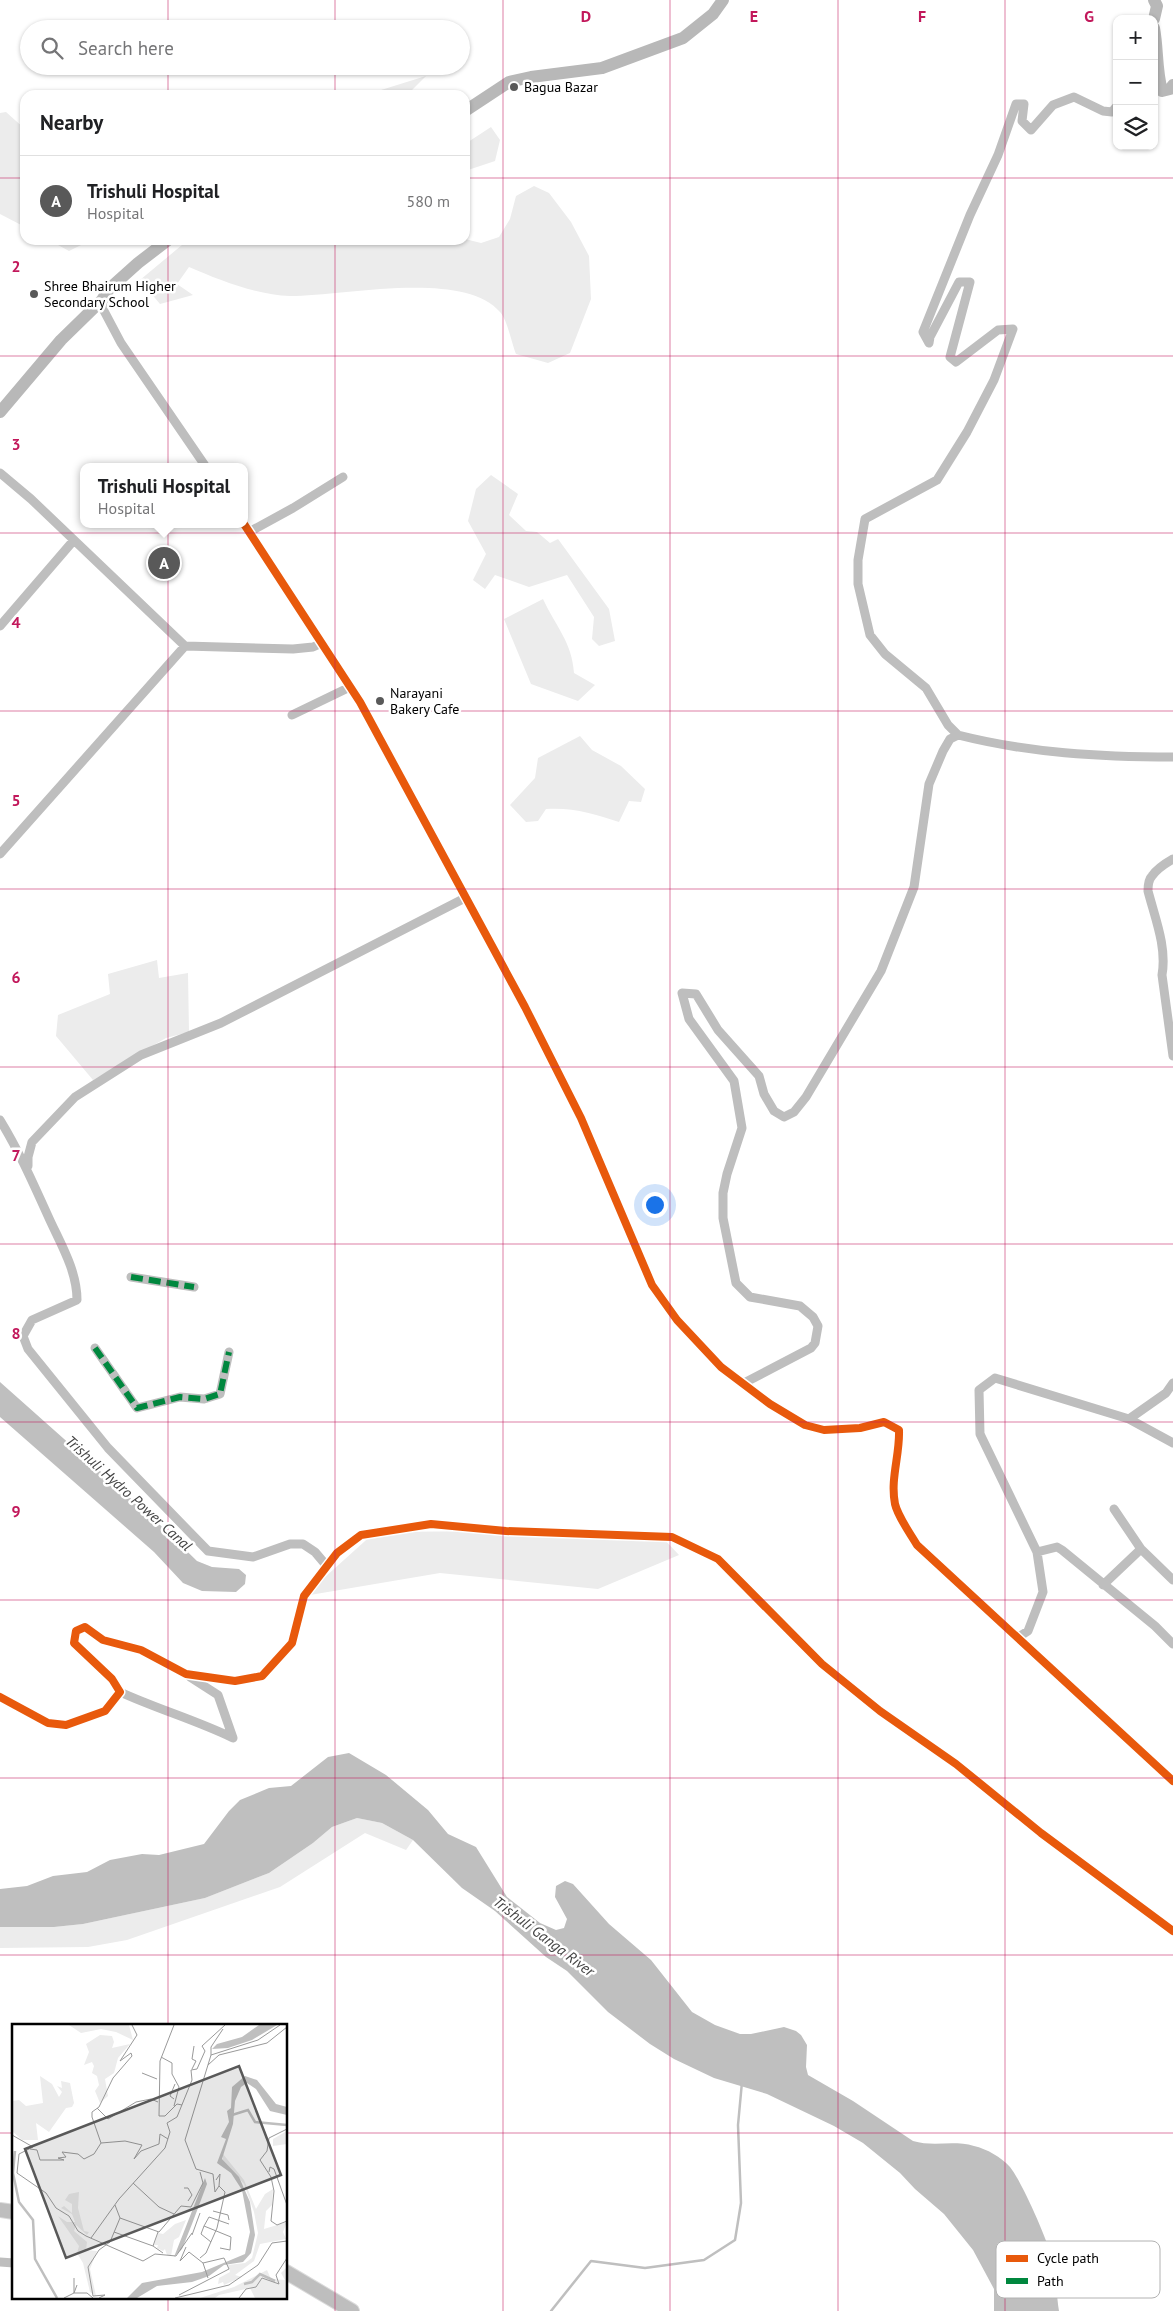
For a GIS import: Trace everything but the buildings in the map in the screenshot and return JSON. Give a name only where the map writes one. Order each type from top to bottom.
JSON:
[{"type":"main road","points":[[288,2273],[352,2311]]},
{"type":"street","points":[[470,108],[509,82],[531,77],[602,68],[683,38],[712,14],[723,0]]},
{"type":"street","points":[[1154,0],[1157,6],[1155,15]]},
{"type":"street","points":[[1157,60],[1156,71],[1162,91],[1170,89],[1173,85]]},
{"type":"street","points":[[1113,111],[1103,112],[1074,97],[1053,105],[1031,130],[1022,121],[1024,104],[1016,104],[998,155],[970,215],[923,332],[929,343],[930,337],[960,282],[970,282],[950,357],[956,362],[998,330],[1013,329],[1008,345],[994,380],[967,432],[937,480],[865,519],[858,560],[858,584],[870,635],[885,654],[926,688],[948,725],[958,735],[993,744],[1049,752],[1108,756],[1173,757]]},
{"type":"street","points":[[0,412],[61,340],[102,300],[109,289],[161,245]]},
{"type":"street","points":[[102,300],[103,309],[121,343],[203,463]]},
{"type":"street","points":[[0,473],[74,540],[185,646],[293,649],[313,647],[322,643]]},
{"type":"street","points":[[248,527],[293,508],[343,477]]},
{"type":"street","points":[[246,528],[360,702],[525,1007],[581,1118],[652,1285],[697,1344],[721,1367],[770,1404],[805,1425],[824,1430],[860,1428],[884,1422],[899,1430],[900,1446],[894,1477],[895,1505],[917,1545],[1173,1781]]},
{"type":"street","points":[[0,626],[74,540]]},
{"type":"street","points":[[0,854],[185,646]]},
{"type":"street","points":[[292,715],[350,687]]},
{"type":"street","points":[[744,1383],[811,1348],[818,1326],[814,1318],[800,1306],[750,1297],[736,1283],[723,1218],[723,1193],[727,1174],[742,1128],[734,1081],[689,1018],[682,993],[696,994],[718,1030],[759,1076],[764,1094],[774,1111],[784,1117],[794,1112],[806,1097],[881,971],[914,887],[929,784],[950,739],[958,735]]},
{"type":"street","points":[[1173,859],[1152,876],[1148,889],[1153,902],[1162,949],[1164,963],[1162,975],[1173,1056]]},
{"type":"street","points":[[28,1172],[28,1157],[32,1142],[75,1097],[141,1055],[221,1023],[465,898]]},
{"type":"street","points":[[0,1120],[20,1152],[70,1266],[77,1293],[76,1300],[32,1320],[23,1336],[28,1349],[108,1448],[208,1551],[253,1557],[290,1544],[303,1544],[315,1552],[326,1565]]},
{"type":"street","points":[[131,1277],[194,1287]]},
{"type":"street","points":[[95,1348],[137,1408],[180,1397],[204,1399],[220,1394],[229,1352]]},
{"type":"street","points":[[1017,1638],[1028,1631],[1043,1592],[1037,1552],[980,1434],[979,1390],[995,1378],[1129,1419],[1173,1443]]},
{"type":"street","points":[[1129,1419],[1166,1393],[1173,1383]]},
{"type":"street","points":[[1114,1509],[1140,1549],[1173,1580]]},
{"type":"street","points":[[186,1674],[235,1681],[262,1676],[292,1643],[304,1596],[337,1552],[360,1535],[431,1524],[506,1531],[672,1537],[718,1559],[822,1664],[880,1711],[956,1764],[1041,1833],[1173,1931]]},
{"type":"street","points":[[1037,1552],[1057,1547],[1154,1626],[1173,1644]]},
{"type":"street","points":[[1104,1585],[1140,1549]]},
{"type":"street","points":[[85,1627],[103,1640],[142,1650],[186,1674],[218,1694],[233,1738],[202,1723],[161,1710],[120,1692],[112,1678],[74,1643],[76,1631],[85,1627]]},
{"type":"street","points":[[0,1697],[48,1723],[66,1726],[104,1711],[120,1692]]},
{"type":"shaded area","points":[[426,76],[412,90],[381,90]]},
{"type":"shaded area","points":[[6,112],[20,125],[20,224],[0,214],[0,113]]},
{"type":"shaded area","points":[[491,127],[500,140],[495,161],[470,169],[470,141]]},
{"type":"shaded area","points":[[534,186],[549,193],[571,222],[589,256],[591,299],[570,353],[548,363],[516,354],[503,315],[483,299],[459,291],[431,288],[401,288],[312,295],[277,295],[238,286],[189,267],[177,284],[193,295],[160,304],[140,280],[182,245],[470,245],[470,240],[481,243],[499,237],[510,219],[516,196]]},
{"type":"shaded area","points":[[58,245],[81,245],[69,251]]},
{"type":"shaded area","points":[[491,475],[518,494],[509,515],[526,531],[537,532],[550,543],[558,539],[609,609],[615,641],[599,646],[592,639],[594,617],[567,575],[529,587],[495,575],[485,589],[473,580],[486,554],[468,521],[476,489]]},
{"type":"shaded area","points":[[543,599],[567,643],[573,662],[574,673],[595,685],[578,701],[531,684],[504,619]]},
{"type":"shaded area","points":[[580,736],[592,750],[621,766],[645,789],[641,802],[629,801],[619,822],[583,812],[565,809],[546,809],[538,821],[526,822],[510,805],[535,778],[538,758]]},
{"type":"shaded area","points":[[157,960],[159,978],[188,973],[189,1032],[166,1038],[93,1080],[56,1036],[58,1015],[110,994],[108,974]]},
{"type":"shaded area","points":[[506,1531],[662,1537],[679,1555],[598,1589],[440,1573],[304,1596],[375,1532]]},
{"type":"shaded area","points":[[357,1818],[382,1823],[413,1840],[406,1850],[365,1833],[280,1887],[127,1940],[88,1947],[0,1948],[0,1927],[54,1927],[83,1924],[205,1898],[269,1873],[313,1843],[332,1827]]},
{"type":"water","points":[[0,1382],[154,1519],[197,1561],[212,1567],[239,1569],[246,1575],[245,1584],[236,1592],[202,1591],[183,1583],[154,1552],[0,1417]]},
{"type":"water","name":"Trishuli Ganga River","points":[[349,1753],[386,1775],[428,1810],[448,1834],[476,1847],[507,1897],[540,1923],[556,1930],[564,1928],[567,1919],[555,1897],[556,1886],[565,1881],[573,1884],[609,1924],[651,1960],[692,2012],[715,2025],[740,2034],[751,2034],[784,2027],[796,2031],[807,2045],[806,2067],[808,2075],[853,2101],[913,2141],[921,2143],[966,2144],[984,2149],[1002,2160],[1010,2167],[1021,2185],[1046,2241],[996,2241],[996,2298],[1058,2298],[1059,2311],[994,2311],[994,2289],[973,2250],[944,2214],[900,2173],[863,2143],[834,2126],[767,2094],[714,2078],[674,2059],[650,2044],[608,2012],[567,1971],[546,1957],[495,1911],[462,1888],[413,1840],[382,1823],[357,1818],[332,1827],[313,1843],[269,1873],[205,1898],[83,1924],[54,1927],[0,1927],[0,1889],[27,1886],[53,1876],[87,1872],[110,1860],[142,1854],[159,1855],[204,1844],[229,1811],[240,1800],[269,1788],[291,1786],[328,1757]]},
{"type":"waterway","points":[[551,2311],[591,2261],[645,2268],[704,2260],[735,2240],[741,2203],[738,2125],[742,2082]]},
{"type":"marked path","points":[[131,1277],[194,1287]]},
{"type":"marked path","points":[[95,1348],[137,1408],[180,1397],[204,1399],[220,1394],[229,1352]]},
{"type":"cycle path","points":[[247,528],[360,702],[525,1007],[581,1118],[652,1285],[677,1320],[721,1367],[770,1404],[805,1425],[824,1430],[860,1428],[884,1422],[899,1430],[894,1476],[895,1504],[901,1520],[917,1545],[1173,1781]]},
{"type":"cycle path","points":[[0,1697],[48,1723],[66,1725],[105,1711],[120,1692],[112,1679],[74,1643],[76,1631],[85,1627],[103,1640],[141,1650],[186,1674],[235,1681],[262,1676],[292,1643],[304,1596],[337,1553],[361,1535],[431,1524],[506,1531],[672,1537],[718,1559],[822,1664],[880,1711],[956,1764],[1041,1833],[1173,1931]]},
{"type":"place","name":"Bagua Bazar","points":[[514,87]]},
{"type":"place","name":"Shree Bhairum Higher Secondary School","points":[[34,294]]},
{"type":"place","name":"Trishuli Hospital","points":[[164,563]]},
{"type":"place","name":"Narayani Bakery Cafe","points":[[380,701]]},
{"type":"water label","name":"Trishuli Hydro Power Canal","points":[[129,1493]]}]
